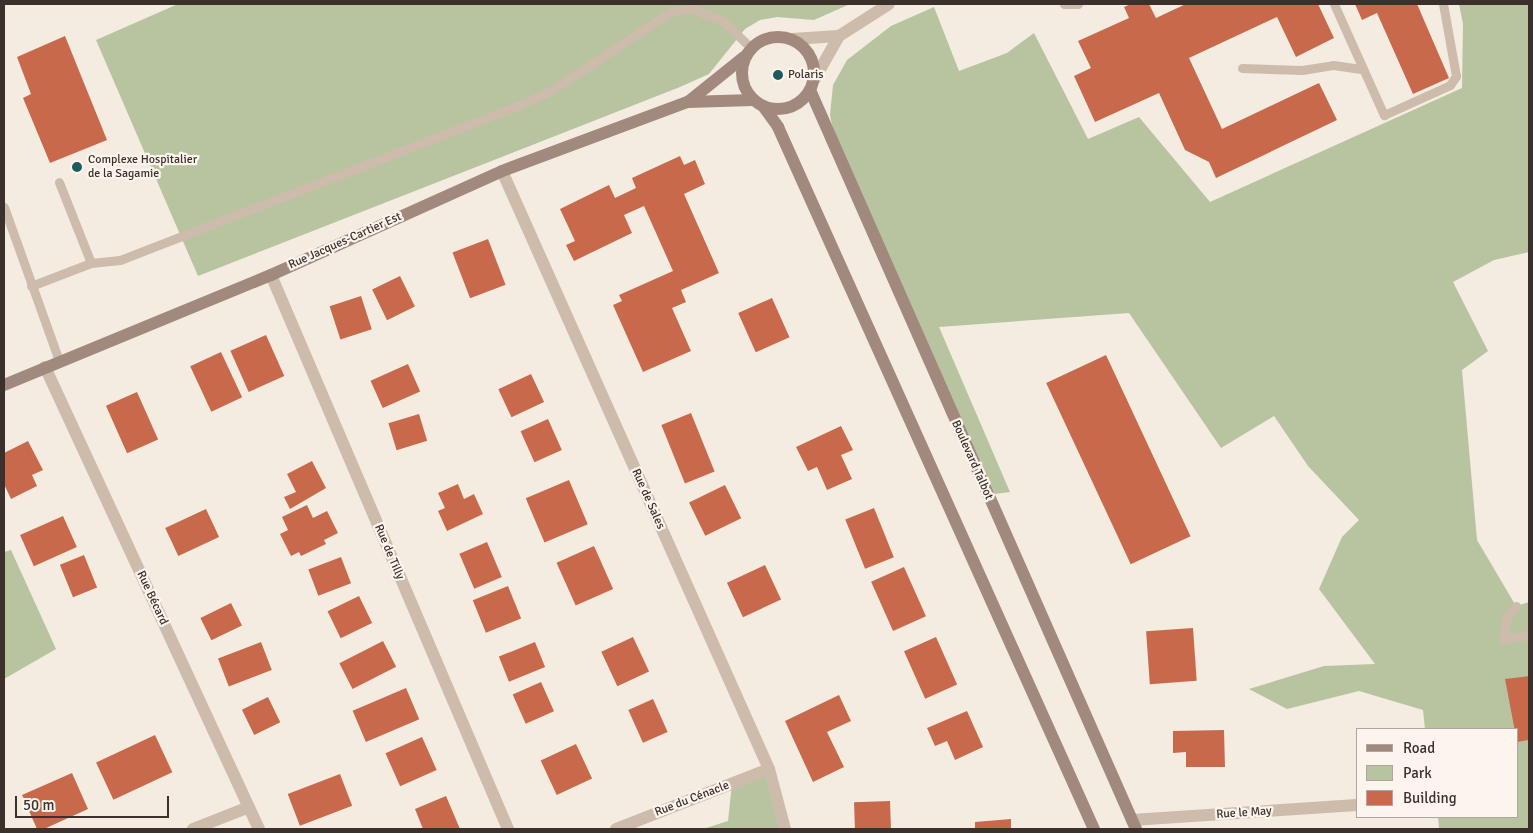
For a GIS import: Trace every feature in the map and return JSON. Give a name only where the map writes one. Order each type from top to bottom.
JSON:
[{"type":"main road","points":[[758,103],[774,109],[792,106],[812,85],[811,57],[792,39],[770,37],[748,52],[742,78],[758,103],[782,136],[1094,829]]},
{"type":"main road","name":"Rue Jacques-Cartier Est","points":[[4,386],[59,361],[271,275],[502,171],[688,102],[748,52]]},
{"type":"main road","name":"Boulevard Talbot","points":[[812,85],[1134,825]]},
{"type":"main road","name":"Rue Jacques-Cartier Est","points":[[688,102],[758,103]]},
{"type":"street","points":[[812,85],[839,36],[889,4]]},
{"type":"street","points":[[792,39],[839,36]]},
{"type":"street","name":"Rue de Sales","points":[[502,171],[769,769],[785,829]]},
{"type":"street","name":"Rue de Tilly","points":[[271,275],[508,829]]},
{"type":"street","name":"Rue Bécard","points":[[45,367],[259,829]]},
{"type":"street","name":"Rue du Cénacle","points":[[624,828],[769,769]]},
{"type":"street","name":"Rue le May","points":[[1134,825],[1356,805]]},
{"type":"street","points":[[193,829],[249,806]]},
{"type":"lane","points":[[1064,4],[1078,4]]},
{"type":"lane","points":[[1334,4],[1384,115],[1450,85],[1456,76],[1443,4]]},
{"type":"lane","points":[[32,286],[91,263],[120,260],[515,107],[552,90],[670,12],[692,8],[723,21],[748,52]]},
{"type":"lane","points":[[1242,68],[1302,70],[1333,65],[1363,69]]},
{"type":"lane","points":[[59,182],[91,263]]},
{"type":"lane","points":[[4,207],[59,361]]},
{"type":"lane","points":[[1516,606],[1508,617],[1503,639],[1529,634]]},
{"type":"green space","points":[[178,4],[850,4],[814,20],[777,17],[760,20],[745,29],[709,74],[198,276],[96,40]]},
{"type":"green space","points":[[1459,4],[1529,4],[1529,252],[1494,260],[1453,282],[1488,351],[1462,370],[1477,540],[1516,606],[1529,602],[1529,829],[1439,829],[1438,818],[1518,818],[1518,728],[1425,728],[1423,710],[1359,691],[1287,709],[1249,689],[1324,666],[1375,664],[1319,589],[1342,537],[1359,520],[1308,466],[1274,416],[1221,448],[1129,313],[939,327],[1010,492],[995,494],[835,140],[830,115],[833,85],[847,60],[891,26],[934,7],[959,71],[1007,53],[1034,33],[1088,139],[1139,117],[1210,202],[1462,88],[1463,24]]},
{"type":"green space","points":[[11,550],[56,649],[4,679],[4,552]]},
{"type":"green space","points":[[769,769],[785,829],[703,829],[728,821],[732,784]]},
{"type":"building","points":[[1131,4],[1149,4],[1156,18],[1186,4],[1318,4],[1334,38],[1296,57],[1277,17],[1189,58],[1222,129],[1319,83],[1337,120],[1216,178],[1209,162],[1185,150],[1159,93],[1095,122],[1074,76],[1091,68],[1078,41],[1129,18],[1124,7]]},
{"type":"building","points":[[1355,4],[1417,4],[1449,78],[1413,94],[1377,13],[1362,20]]},
{"type":"building","points":[[65,36],[107,140],[50,163],[23,98],[31,94],[17,57]]},
{"type":"building","points":[[680,156],[684,165],[695,160],[705,184],[684,194],[719,273],[681,290],[686,302],[672,308],[691,351],[643,372],[613,305],[622,301],[619,295],[673,271],[644,206],[624,215],[632,233],[574,261],[566,245],[575,241],[560,209],[609,185],[615,198],[636,188],[632,178]]},
{"type":"building","points":[[488,239],[506,285],[470,298],[453,253]]},
{"type":"building","points":[[400,276],[415,307],[387,320],[372,290]]},
{"type":"building","points":[[361,296],[372,329],[340,339],[330,306]]},
{"type":"building","points":[[772,298],[789,337],[756,352],[738,313]]},
{"type":"building","points":[[266,335],[284,376],[249,392],[230,351]]},
{"type":"building","points":[[221,352],[242,397],[211,412],[190,366]]},
{"type":"building","points":[[1106,355],[1191,536],[1131,564],[1046,383]]},
{"type":"building","points":[[408,364],[420,391],[383,408],[371,381]]},
{"type":"building","points":[[531,374],[544,402],[511,417],[498,389]]},
{"type":"building","points":[[137,392],[158,440],[127,453],[106,406]]},
{"type":"building","points":[[691,413],[715,471],[685,483],[661,425]]},
{"type":"building","points":[[419,414],[427,441],[397,450],[388,423]]},
{"type":"building","points":[[548,419],[562,450],[534,462],[521,431]]},
{"type":"building","points":[[841,426],[853,450],[841,455],[852,479],[827,490],[817,467],[808,471],[796,447]]},
{"type":"building","points":[[28,441],[43,470],[32,475],[37,486],[11,499],[4,484],[4,453]]},
{"type":"building","points":[[312,461],[326,488],[290,509],[284,497],[296,492],[287,474]]},
{"type":"building","points":[[569,480],[588,524],[544,543],[526,498]]},
{"type":"building","points":[[458,484],[464,499],[474,494],[483,514],[447,531],[438,511],[445,508],[438,493]]},
{"type":"building","points":[[725,485],[741,518],[705,536],[689,503]]},
{"type":"building","points":[[307,505],[313,518],[327,511],[338,533],[324,540],[326,544],[301,556],[299,552],[291,556],[280,534],[288,530],[282,517]]},
{"type":"building","points":[[874,508],[894,557],[865,569],[845,520]]},
{"type":"building","points":[[206,509],[219,537],[178,556],[165,528]]},
{"type":"building","points":[[63,516],[77,547],[34,566],[20,535]]},
{"type":"building","points":[[487,542],[502,577],[474,589],[459,554]]},
{"type":"building","points":[[594,546],[613,589],[576,606],[557,563]]},
{"type":"building","points":[[84,555],[97,587],[73,597],[60,565]]},
{"type":"building","points":[[341,557],[351,583],[318,596],[308,570]]},
{"type":"building","points":[[765,565],[781,599],[743,617],[727,583]]},
{"type":"building","points":[[904,567],[926,616],[893,631],[871,582]]},
{"type":"building","points":[[508,586],[521,618],[486,633],[473,600]]},
{"type":"building","points":[[359,596],[372,623],[341,638],[328,611]]},
{"type":"building","points":[[231,603],[242,625],[211,640],[200,618]]},
{"type":"building","points":[[1193,628],[1197,681],[1150,684],[1146,631]]},
{"type":"building","points":[[633,637],[649,671],[617,686],[601,652]]},
{"type":"building","points":[[936,637],[957,685],[925,699],[904,651]]},
{"type":"building","points":[[383,641],[396,667],[353,689],[339,663]]},
{"type":"building","points":[[261,642],[272,670],[229,686],[218,658]]},
{"type":"building","points":[[535,642],[545,667],[509,682],[499,657]]},
{"type":"building","points":[[1529,676],[1529,740],[1518,742],[1518,728],[1514,728],[1505,679]]},
{"type":"building","points":[[541,682],[554,711],[526,724],[513,695]]},
{"type":"building","points":[[406,688],[419,719],[366,742],[353,711]]},
{"type":"building","points":[[839,695],[851,721],[827,732],[844,767],[813,782],[785,721]]},
{"type":"building","points":[[268,697],[280,722],[254,735],[242,710]]},
{"type":"building","points":[[653,699],[668,732],[643,743],[628,710]]},
{"type":"building","points":[[967,711],[983,747],[955,760],[947,741],[935,746],[927,728]]},
{"type":"building","points":[[1224,730],[1225,767],[1186,767],[1186,752],[1173,753],[1173,731]]},
{"type":"building","points":[[155,735],[172,772],[113,800],[96,762]]},
{"type":"building","points":[[422,737],[437,770],[400,786],[385,753]]},
{"type":"building","points":[[576,744],[592,778],[557,795],[541,760]]},
{"type":"building","points":[[72,773],[88,809],[44,829],[37,829],[22,795]]},
{"type":"building","points":[[340,774],[352,806],[300,826],[288,794]]},
{"type":"building","points":[[446,796],[460,829],[423,829],[415,809]]},
{"type":"building","points":[[890,801],[891,829],[855,829],[854,802]]},
{"type":"building","points":[[1011,819],[1011,829],[975,829],[975,822]]},
{"type":"place","name":"Polaris","points":[[778,75]]},
{"type":"place","name":"Complexe Hospitalier de la Sagamie","points":[[77,167]]}]
